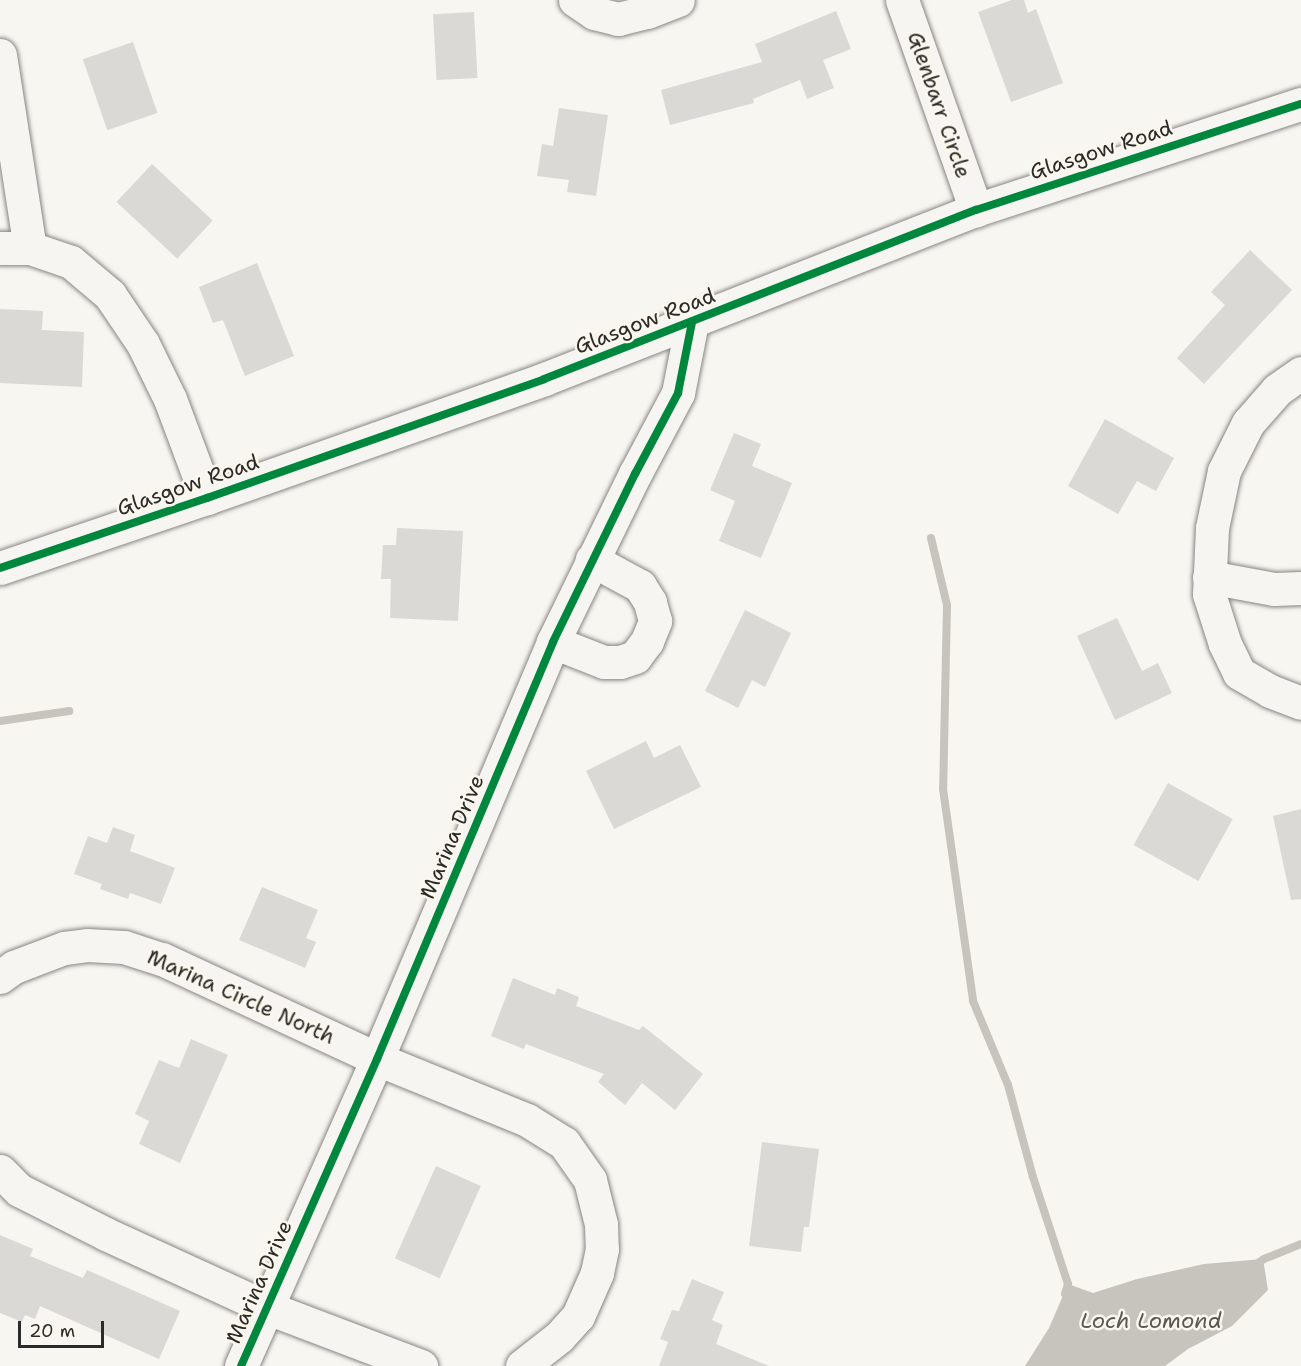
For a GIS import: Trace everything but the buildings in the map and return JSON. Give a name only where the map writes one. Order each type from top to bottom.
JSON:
[{"type":"street","points":[[575,0],[594,13],[618,18],[647,12],[678,0]]},
{"type":"street","name":"Glenbarr Circle","points":[[902,0],[976,210]]},
{"type":"street","points":[[0,55],[15,248],[71,262],[110,295],[143,344],[170,399],[207,498]]},
{"type":"street","name":"Glasgow Road","points":[[0,568],[207,498],[544,379],[976,210],[1301,104]]},
{"type":"street","name":"Marina Drive","points":[[241,1366],[377,1059],[553,642],[592,560],[678,393],[692,322]]},
{"type":"street","points":[[1301,373],[1277,390],[1248,423],[1224,471],[1212,528],[1209,577],[1209,594],[1225,644],[1239,673],[1270,691],[1301,702]]},
{"type":"street","points":[[553,642],[604,662],[620,662],[635,657],[647,641],[655,621],[650,602],[640,586],[592,560]]},
{"type":"street","points":[[1209,577],[1274,589],[1301,588]]},
{"type":"street","name":"Marina Circle North","points":[[0,976],[14,967],[64,948],[87,945],[124,947],[162,959],[377,1059],[527,1120],[564,1143],[590,1180],[601,1224],[602,1249],[597,1273],[578,1316],[559,1337],[522,1366]]},
{"type":"street","points":[[0,1171],[20,1190],[268,1308],[421,1366]]},
{"type":"water","name":"Loch Lomond","points":[[1263,1259],[1268,1290],[1232,1326],[1188,1349],[1165,1366],[1025,1366],[1049,1328],[1068,1284],[1093,1293],[1137,1279],[1204,1264]]},
{"type":"waterway","points":[[931,538],[947,605],[943,789],[973,1001],[1008,1085],[1033,1177],[1068,1284],[1065,1294]]},
{"type":"waterway","points":[[0,721],[69,711]]},
{"type":"waterway","points":[[1255,1265],[1301,1244]]},
{"type":"cycle path","points":[[0,568],[207,498],[544,379],[976,210],[1301,104]]},
{"type":"cycle path","points":[[241,1366],[377,1059],[553,642],[635,474],[678,393],[692,322]]}]
